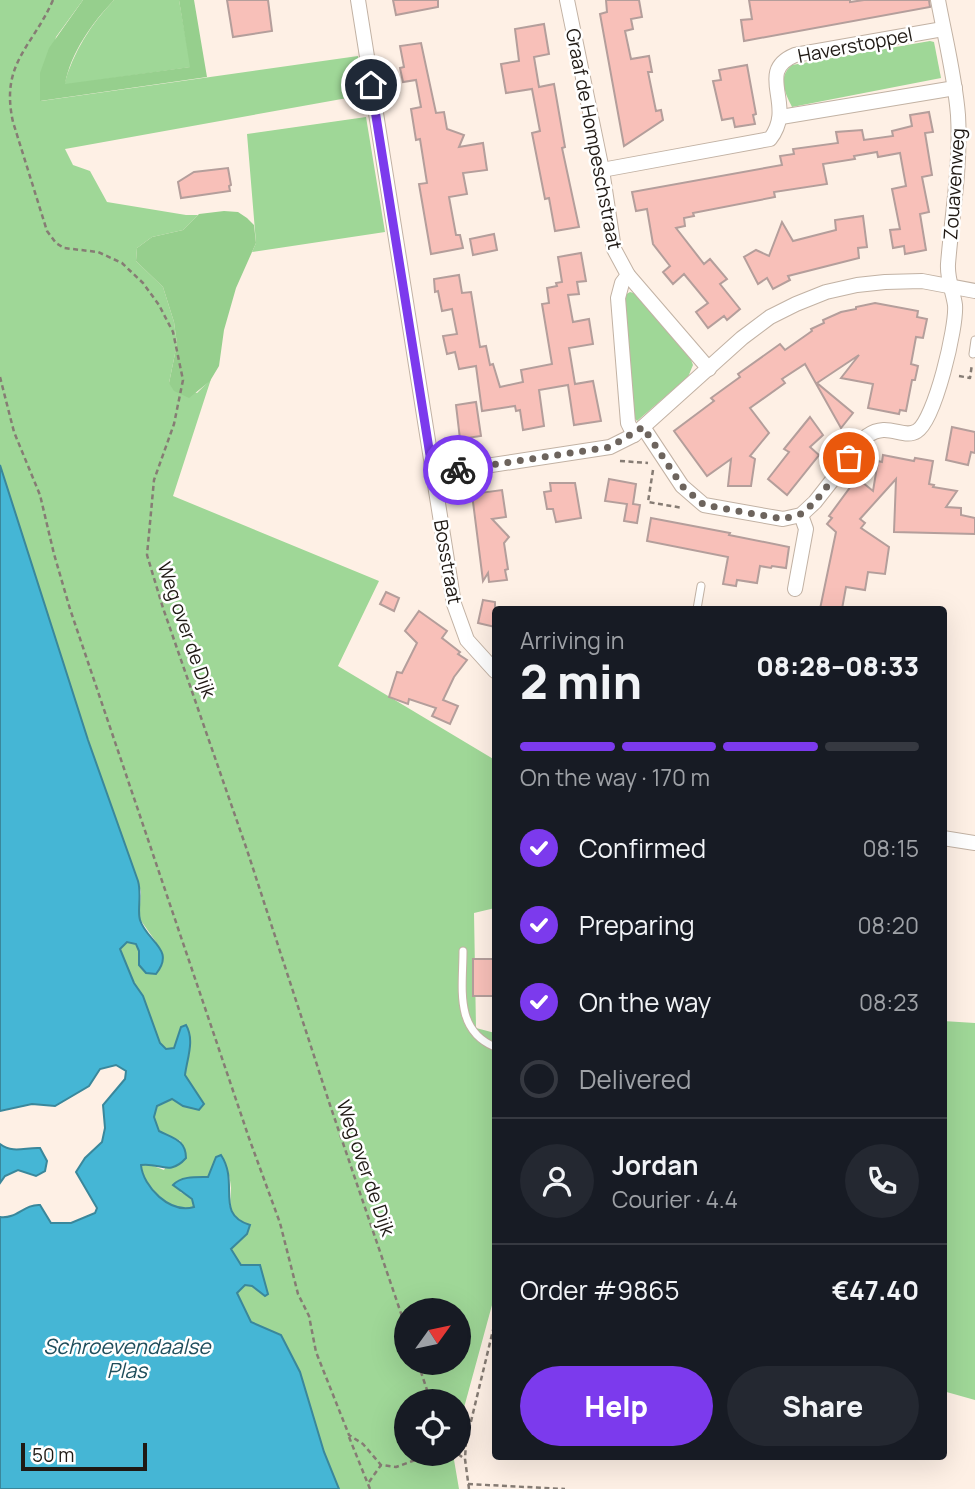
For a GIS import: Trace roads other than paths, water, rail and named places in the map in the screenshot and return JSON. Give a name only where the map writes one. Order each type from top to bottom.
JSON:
[{"type":"street","name":"Bosstraat","points":[[358,0],[454,604],[467,640],[492,668]]},
{"type":"street","name":"Graaf de Hompeschstraat","points":[[567,0],[602,170],[614,249],[628,275],[709,369]]},
{"type":"street","name":"Zouavenweg","points":[[801,514],[815,502],[867,436],[875,430],[909,433],[917,431],[923,424],[944,374],[955,306],[947,266],[959,169],[955,88],[938,0]]},
{"type":"street","name":"Haverstoppel","points":[[781,117],[776,72],[782,61],[795,55],[943,29]]},
{"type":"street","points":[[602,170],[771,139],[779,128],[781,117],[955,88]]},
{"type":"street","name":"Graaf de Hompeschstraat","points":[[628,275],[622,283],[618,298],[628,423],[638,431]]},
{"type":"street","points":[[433,474],[610,447],[638,431],[742,338],[770,317],[826,292],[857,285],[922,281],[975,291]]},
{"type":"street","points":[[638,431],[682,486],[704,505],[783,519],[801,514],[806,529],[794,589]]},
{"type":"street","points":[[947,839],[975,843]]},
{"type":"lane","points":[[973,354],[975,340]]},
{"type":"lane","points":[[698,606],[701,586]]},
{"type":"lane","points":[[463,951],[463,1012],[475,1036],[492,1045]]},
{"type":"water","name":"Schroevendaalse Plas","points":[[0,465],[88,740],[138,881],[140,920],[162,952],[161,965],[156,974],[146,973],[139,965],[136,944],[127,942],[120,949],[134,983],[143,996],[160,1043],[166,1049],[174,1048],[181,1027],[186,1025],[190,1043],[185,1075],[204,1104],[199,1110],[183,1106],[172,1099],[157,1106],[154,1117],[159,1131],[181,1143],[186,1158],[180,1164],[169,1168],[141,1165],[143,1173],[152,1190],[167,1203],[185,1208],[194,1207],[192,1199],[173,1185],[184,1179],[208,1177],[216,1157],[221,1155],[226,1166],[233,1214],[250,1225],[247,1234],[231,1249],[241,1265],[260,1265],[268,1294],[265,1296],[252,1286],[245,1285],[237,1293],[251,1322],[281,1335],[300,1372],[324,1452],[339,1489],[0,1489],[0,1217],[11,1216],[34,1205],[40,1205],[51,1223],[71,1223],[95,1213],[97,1208],[76,1172],[85,1158],[102,1142],[105,1128],[103,1105],[125,1079],[126,1071],[116,1065],[100,1069],[89,1086],[55,1106],[32,1104],[0,1111]]},
{"type":"water","points":[[0,1144],[15,1149],[40,1148],[47,1161],[45,1171],[36,1176],[18,1170],[5,1176],[0,1183]]}]
